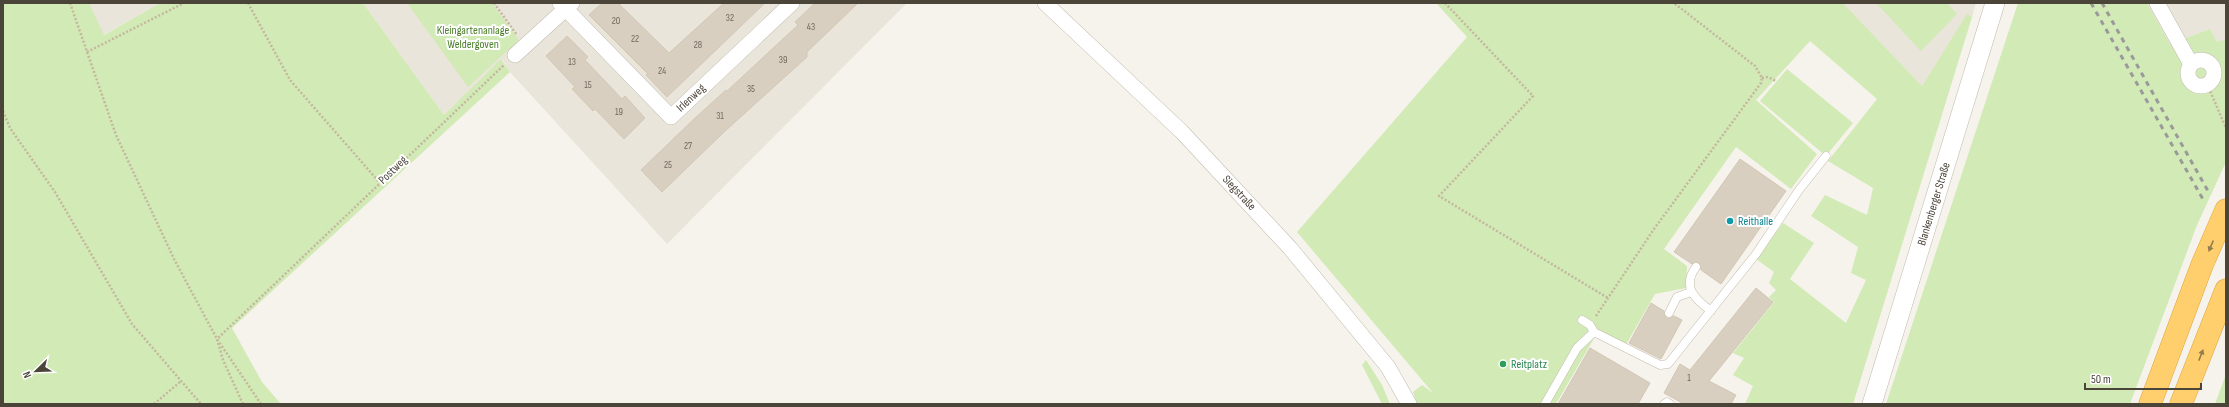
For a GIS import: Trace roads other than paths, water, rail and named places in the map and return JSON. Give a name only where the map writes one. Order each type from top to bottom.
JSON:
[{"type":"highway","points":[[2150,404],[2202,265],[2226,210]]},
{"type":"highway","points":[[2181,404],[2226,290]]},
{"type":"street","name":"Irlenweg","points":[[565,5],[671,117],[792,3]]},
{"type":"street","name":"Siegstraße","points":[[1045,3],[1182,132],[1290,248],[1388,367],[1409,404]]},
{"type":"street","name":"Blankenberger Straße","points":[[1872,404],[1995,3]]},
{"type":"street","points":[[2157,3],[2191,64],[2188,72],[2191,81],[2198,85],[2207,84]]},
{"type":"street","points":[[520,50],[565,5]]},
{"type":"lane","points":[[1582,320],[1592,329],[1644,359],[1660,366],[1666,366],[1711,312],[1756,254],[1799,190],[1826,156]]},
{"type":"lane","points":[[1696,267],[1692,272],[1691,292],[1696,300],[1711,312]]},
{"type":"lane","points":[[1669,313],[1677,297],[1691,292]]},
{"type":"lane","points":[[1546,404],[1578,348],[1592,329]]},
{"type":"lane","points":[[1664,404],[1667,402],[1670,404]]},
{"type":"railway","points":[[2091,3],[2204,201]]},
{"type":"railway","points":[[2102,3],[2208,191]]},
{"type":"place","name":"Reithalle","points":[[1730,221]]},
{"type":"place","name":"Reitplatz","points":[[1503,364]]},
{"type":"park label","name":"Kleingartenanlage Weldergoven","points":[[473,37]]}]
